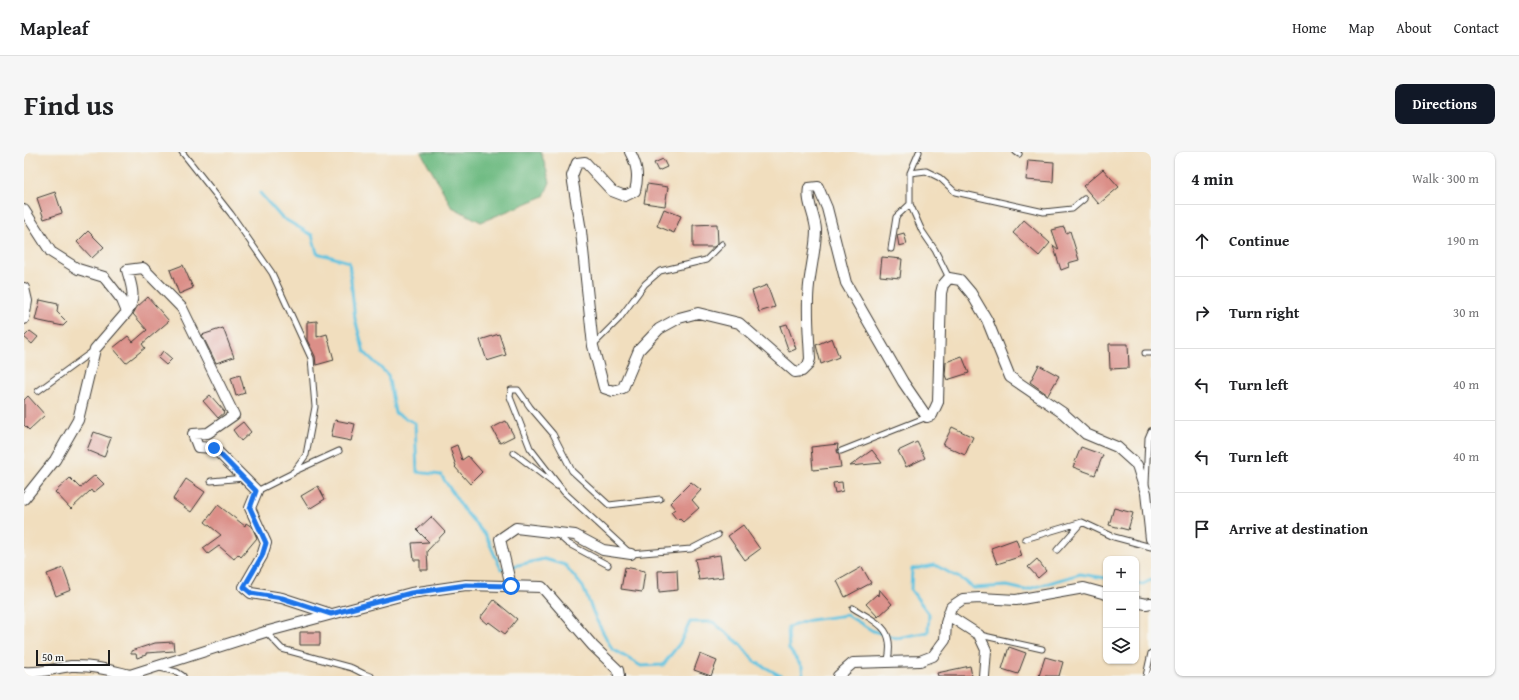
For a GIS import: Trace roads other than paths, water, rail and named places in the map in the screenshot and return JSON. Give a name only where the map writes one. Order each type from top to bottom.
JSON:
[{"type":"street","points":[[630,152],[636,162],[638,179],[635,191],[625,196],[612,191],[585,162],[577,163],[572,176],[581,231],[593,346],[604,388],[613,391],[623,388],[639,350],[658,330],[679,318],[698,313],[739,323],[795,372],[802,371],[808,365],[810,359],[808,287],[816,231],[814,215],[808,199],[808,193],[809,188],[818,187],[827,208],[846,283],[903,382],[927,417],[932,415],[938,402],[943,285],[949,278],[960,280],[971,293],[988,320],[1010,377],[1063,413],[1086,434],[1117,447],[1137,465],[1146,493],[1150,518],[1151,539]]},
{"type":"street","points":[[24,210],[51,252],[78,269],[104,277],[122,300],[127,312]]},
{"type":"street","points":[[24,499],[55,460],[78,420],[95,349],[132,305],[134,297],[127,270],[143,268],[182,308],[234,415],[208,433],[193,434],[198,448],[214,448],[245,478],[256,491],[250,508],[266,543],[262,556],[244,587],[251,593],[282,598],[331,614]]},
{"type":"street","points":[[24,288],[27,301],[24,318]]},
{"type":"street","points":[[511,586],[500,539],[516,528],[575,535],[603,550],[631,554]]},
{"type":"street","points":[[24,672],[36,673],[72,666],[130,675],[265,632],[331,614],[418,592],[466,585],[542,587],[593,646],[618,670],[619,676]]},
{"type":"street","points":[[838,676],[853,663],[888,660],[920,661],[933,656],[945,640],[946,623],[951,607],[963,599],[980,598],[1016,600],[1084,588],[1103,593]]},
{"type":"street","points":[[1139,603],[1151,603]]},
{"type":"street","points":[[948,615],[979,635],[986,650],[984,676]]},
{"type":"lane","points":[[182,152],[231,214],[272,273],[311,358],[315,407],[306,455],[293,473]]},
{"type":"lane","points":[[919,152],[910,173],[910,204],[922,231],[935,250],[949,278]]},
{"type":"lane","points":[[910,173],[926,171],[940,178],[955,192],[1044,212],[1072,209],[1084,199]]},
{"type":"lane","points":[[892,249],[896,217],[910,204]]},
{"type":"lane","points":[[593,346],[619,320],[645,284],[660,271],[706,260],[722,244]]},
{"type":"lane","points":[[38,391],[95,349]]},
{"type":"lane","points":[[564,492],[530,448],[510,396],[511,390],[518,390],[553,434],[572,471],[609,504],[660,498]]},
{"type":"lane","points":[[841,451],[927,417]]},
{"type":"lane","points":[[1146,493],[1148,438],[1151,431]]},
{"type":"lane","points":[[256,491],[339,451]]},
{"type":"lane","points":[[514,453],[564,492],[631,554],[691,549],[718,535]]},
{"type":"lane","points":[[211,481],[245,478]]},
{"type":"lane","points":[[1057,550],[1082,522]]},
{"type":"lane","points":[[1025,539],[1082,522],[1114,537],[1151,547]]},
{"type":"lane","points":[[555,532],[567,544],[608,565]]},
{"type":"lane","points":[[853,608],[885,628],[891,647],[888,660]]},
{"type":"lane","points":[[265,632],[282,649],[352,668],[372,676]]},
{"type":"lane","points":[[979,635],[1042,649]]},
{"type":"lane","points":[[1146,676],[1151,653]]},
{"type":"lane","points":[[156,667],[177,672],[183,676]]},
{"type":"waterway","points":[[260,193],[281,217],[312,235],[317,253],[349,262],[355,319],[364,352],[388,375],[395,413],[415,423],[417,472],[441,475],[464,510],[486,536],[501,569],[544,559],[565,565],[583,587],[596,619],[612,649],[641,666],[663,665],[680,643],[690,622],[713,622],[740,644],[754,661],[781,676]]},
{"type":"waterway","points":[[803,676],[802,667],[789,649],[788,627],[810,620],[847,615],[873,631],[897,638],[928,632],[929,614],[911,590],[912,569],[935,565],[965,581],[973,588],[1007,586],[1025,590],[1080,574],[1103,578]]},
{"type":"waterway","points":[[1139,583],[1143,584],[1151,580]]}]
